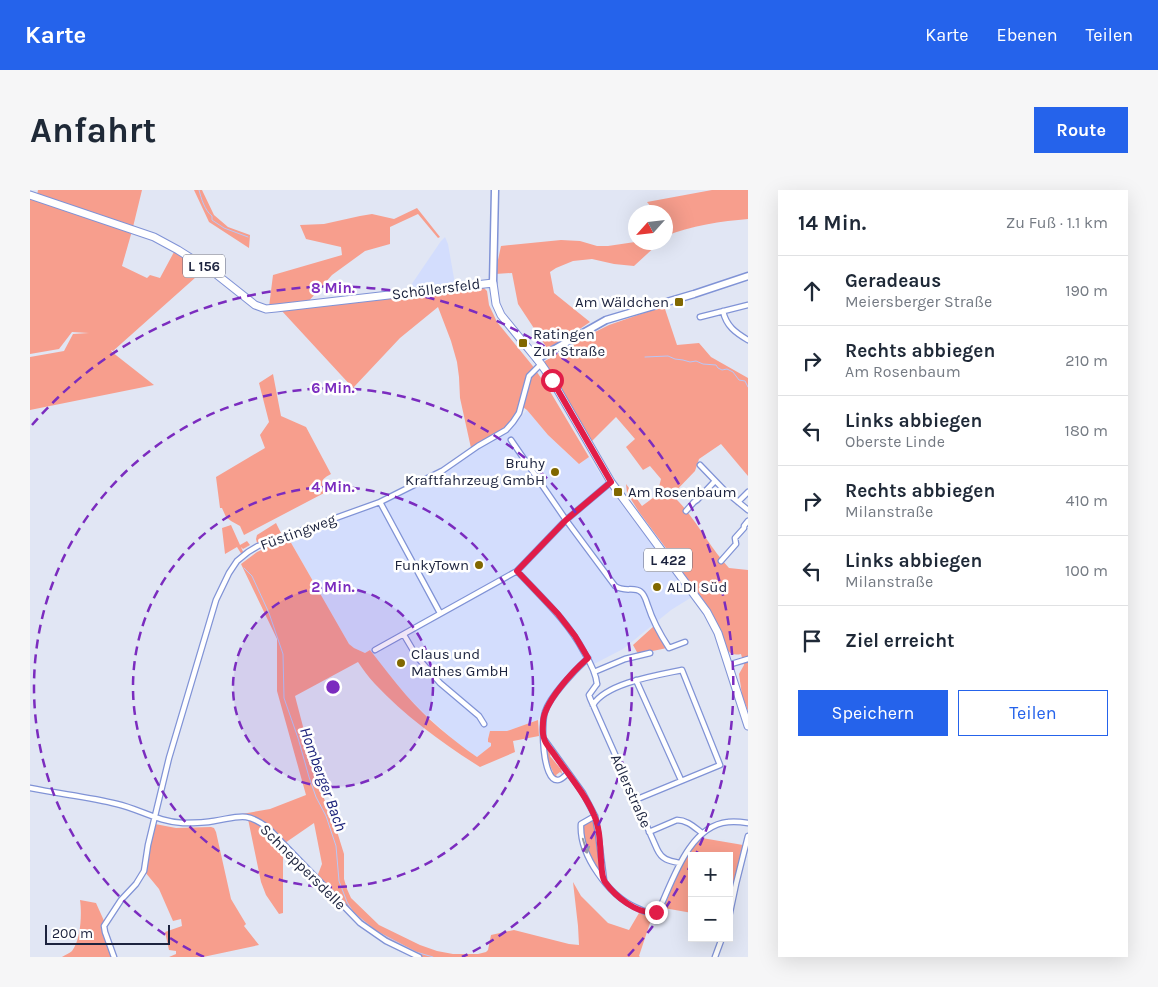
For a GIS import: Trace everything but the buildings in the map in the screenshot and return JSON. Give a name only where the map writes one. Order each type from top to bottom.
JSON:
[{"type":"main road","name":"L 422","points":[[495,190],[493,283],[494,297],[499,311],[556,386],[611,482],[707,612],[718,634],[748,726]]},
{"type":"main road","name":"Schöllersfeld","points":[[30,195],[154,237],[223,278],[252,303],[266,309],[493,283]]},
{"type":"main road","points":[[539,362],[606,320],[748,276]]},
{"type":"street","points":[[700,317],[748,305]]},
{"type":"street","points":[[723,311],[726,322],[731,328],[748,340]]},
{"type":"street","name":"Füstingweg","points":[[114,957],[104,926],[121,900],[141,878],[144,870],[148,845],[170,758],[216,600],[232,568],[242,556],[258,546],[380,502],[442,471],[473,449],[506,430],[518,413],[529,376],[539,362]]},
{"type":"street","points":[[511,440],[566,520],[615,586],[623,590],[642,592],[655,625],[668,648],[685,642]]},
{"type":"street","points":[[700,465],[748,510]]},
{"type":"street","points":[[686,511],[715,481]]},
{"type":"street","points":[[375,650],[517,571],[566,520],[611,482]]},
{"type":"street","points":[[738,502],[748,492]]},
{"type":"street","points":[[380,502],[440,613]]},
{"type":"street","points":[[721,561],[736,544],[735,538],[748,521]]},
{"type":"street","points":[[517,571],[575,636],[588,658],[594,672],[596,684],[606,694]]},
{"type":"street","points":[[404,635],[417,657],[440,683],[479,716],[484,724]]},
{"type":"street","points":[[594,672],[625,658],[650,653]]},
{"type":"street","points":[[567,774],[556,780],[550,775],[545,762],[543,720],[545,711],[563,685],[588,658]]},
{"type":"street","points":[[728,665],[748,659]]},
{"type":"street","points":[[593,705],[606,694],[636,680],[682,670],[720,765],[635,800]]},
{"type":"street","points":[[636,680],[681,780]]},
{"type":"street","name":"Adlerstraße","points":[[596,684],[589,695],[590,698],[659,855],[668,861],[680,863]]},
{"type":"street","points":[[544,739],[582,793],[595,816],[604,880]]},
{"type":"street","name":"Schneppersdelle","points":[[30,788],[118,804],[168,821],[189,823],[213,822],[244,816],[250,817],[268,828],[360,923],[386,941],[419,957]]},
{"type":"street","points":[[595,816],[581,824],[581,828],[584,844],[599,876],[624,902],[645,912],[652,913],[659,910],[680,863],[702,833],[714,826],[728,822],[748,823]]},
{"type":"street","points":[[649,832],[674,821],[681,820],[702,833]]},
{"type":"street","points":[[733,898],[748,836]]},
{"type":"street","points":[[715,957],[721,942]]},
{"type":"shaded area","points":[[38,190],[142,190],[133,227],[37,195]]},
{"type":"shaded area","points":[[194,190],[202,190],[214,215],[228,227],[250,235],[249,248],[209,222]]},
{"type":"shaded area","points":[[712,190],[748,190],[748,219],[706,224],[673,233],[673,205],[649,205],[647,202]]},
{"type":"shaded area","points":[[30,197],[132,231],[122,266],[147,278],[150,275],[160,278],[174,252],[205,269],[113,351],[111,350],[154,385],[30,410],[30,357],[64,351],[73,334],[89,333],[72,332],[59,349],[30,354]]},
{"type":"shaded area","points":[[417,208],[440,237],[438,238],[418,214],[390,227],[390,244],[365,251],[332,275],[307,303],[269,307],[273,275],[342,255],[341,247],[306,239],[300,225],[324,224],[372,214],[394,219]]},
{"type":"shaded area","points":[[445,237],[455,284],[407,291],[441,241]]},
{"type":"shaded area","points":[[561,240],[580,241],[597,246],[628,243],[628,250],[651,250],[634,266],[592,259],[573,261],[550,272],[554,293],[590,322],[562,341],[547,348],[518,304],[512,273],[495,274],[501,246]]},
{"type":"shaded area","points":[[484,288],[487,291],[489,305],[497,322],[548,388],[589,457],[579,464],[520,405],[514,418],[504,428],[471,448],[460,398],[457,362],[438,307],[400,338],[353,388],[281,310]]},
{"type":"shaded area","points":[[664,306],[677,345],[699,343],[711,357],[748,378],[748,476],[721,444],[699,459],[695,471],[672,495],[688,512],[729,568],[748,570],[748,711],[742,695],[739,674],[744,665],[741,654],[734,654],[728,651],[709,608],[676,565],[677,563],[627,493],[626,484],[642,506],[657,495],[661,479],[650,466],[643,470],[626,447],[635,439],[616,417],[591,442],[545,364],[545,361],[609,325]]},
{"type":"shaded area","points":[[273,374],[281,416],[306,427],[331,474],[322,482],[326,492],[244,535],[240,526],[226,517],[222,508],[220,508],[216,477],[265,448],[260,435],[269,422],[259,383]]},
{"type":"shaded area","points":[[527,410],[548,435],[579,464],[589,457],[612,492],[692,597],[671,610],[623,649],[594,664],[588,652],[561,685],[542,711],[538,720],[507,731],[490,732],[488,742],[491,743],[491,746],[477,757],[459,745],[426,715],[407,696],[369,650],[365,653],[349,644],[290,541],[290,537],[370,509],[453,468],[469,453],[509,431]]},
{"type":"shaded area","points":[[276,523],[281,533],[257,543],[257,535]]},
{"type":"shaded area","points":[[231,525],[240,545],[247,541],[250,545],[243,549],[241,547],[244,554],[242,555],[237,547],[225,554],[222,528]]},
{"type":"shaded area","points":[[290,537],[290,541],[349,644],[365,653],[370,650],[414,704],[467,750],[477,757],[491,746],[491,743],[488,742],[490,731],[507,731],[538,720],[539,736],[513,741],[515,752],[480,767],[411,718],[372,681],[358,662],[295,696],[318,784],[335,825],[344,854],[344,879],[351,898],[379,925],[420,945],[453,954],[478,954],[488,950],[491,935],[514,930],[579,945],[573,882],[581,896],[608,923],[629,930],[639,913],[652,917],[640,957],[421,957],[370,930],[317,877],[322,864],[314,823],[285,843],[261,821],[242,814],[270,809],[306,795],[277,691],[277,639],[241,564],[257,552]]},
{"type":"shaded area","points":[[654,626],[667,648],[638,654],[633,645]]},
{"type":"shaded area","points":[[545,745],[551,754],[550,756],[561,768],[562,774],[560,772],[556,775],[558,778],[552,773]]},
{"type":"shaded area","points":[[248,819],[259,823],[283,847],[283,913],[279,914],[266,895],[261,882]]},
{"type":"shaded area","points":[[590,821],[596,825],[601,875],[585,843],[583,823]]},
{"type":"shaded area","points":[[155,824],[176,828],[214,828],[231,899],[246,924],[244,926],[259,945],[203,957],[169,957],[176,954],[176,951],[169,950],[165,932],[182,926],[181,919],[173,921],[159,889],[145,872]]},
{"type":"shaded area","points":[[702,838],[743,845],[733,890],[733,852],[690,852]]},
{"type":"shaded area","points":[[688,855],[688,912],[664,908]]},
{"type":"shaded area","points":[[80,900],[96,903],[105,923],[104,927],[115,957],[62,957],[72,951],[77,940],[81,919]]},
{"type":"waterway","points":[[199,190],[205,208],[212,216],[212,220],[224,228],[248,237]]},
{"type":"waterway","points":[[645,357],[668,356],[690,362],[696,361],[703,364],[716,365],[722,370],[727,369],[733,372],[739,380],[745,381],[748,387]]},
{"type":"waterway","name":"Homberger Bach","points":[[244,568],[252,576],[269,613],[283,654],[284,698],[316,797],[326,816],[336,846],[339,881],[347,902],[353,912],[376,931],[416,952],[433,957]]},
{"type":"place","name":"Am Wäldchen","points":[[679,302]]},
{"type":"place","name":"Ratingen Zur Straße","points":[[523,343]]},
{"type":"place","name":"Bruhy Kraftfahrzeug GmbH","points":[[555,472]]},
{"type":"place","name":"Am Rosenbaum","points":[[618,492]]},
{"type":"place","name":"FunkyTown","points":[[479,565]]},
{"type":"place","name":"ALDI Süd","points":[[657,587]]},
{"type":"place","name":"Claus und Mathes GmbH","points":[[401,663]]},
{"type":"route","points":[[552,380],[611,482],[566,520],[517,571],[558,614],[575,636],[588,658],[563,685],[545,711],[543,720],[544,739],[582,793],[595,816],[604,880],[624,902],[645,912],[656,912]]}]
